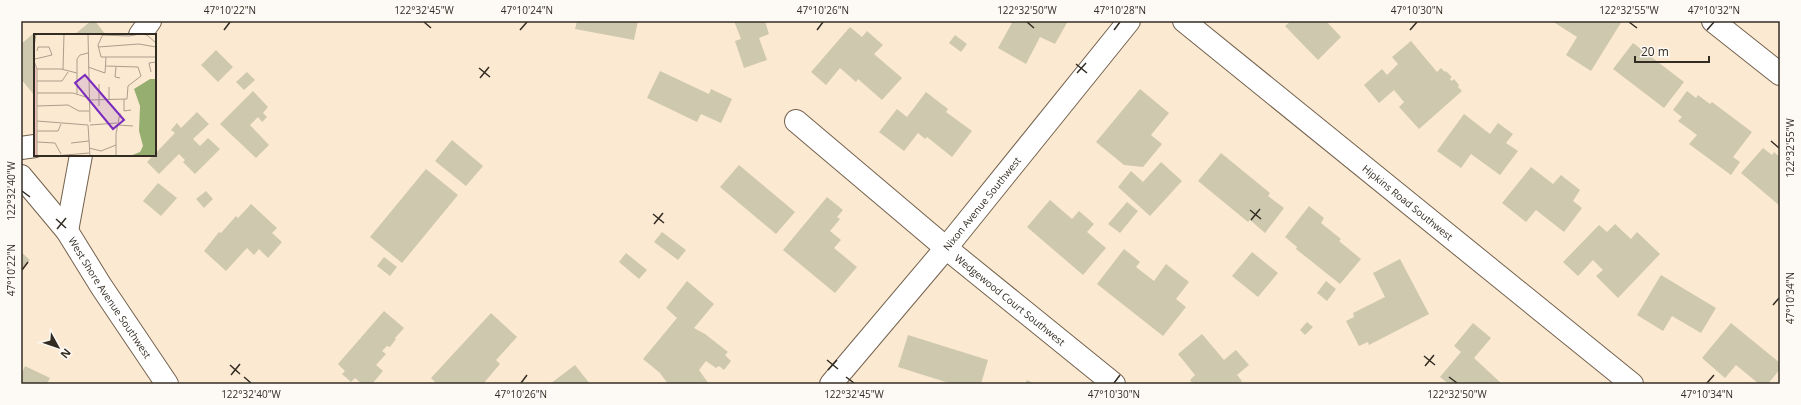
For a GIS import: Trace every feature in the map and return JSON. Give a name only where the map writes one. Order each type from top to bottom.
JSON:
[{"type":"street","points":[[141,34],[150,21]]},
{"type":"street","name":"Nixon Avenue Southwest","points":[[831,384],[946,248],[1129,21]]},
{"type":"street","points":[[1713,21],[1780,74]]},
{"type":"street","name":"Hipkins Road Southwest","points":[[1189,22],[1632,384]]},
{"type":"street","name":"Wedgewood Court Southwest","points":[[796,121],[946,248],[1114,384]]},
{"type":"street","points":[[21,148],[34,146]]},
{"type":"street","points":[[68,231],[81,156]]},
{"type":"street","name":"West Shore Avenue Southwest","points":[[21,176],[68,231],[101,286],[167,384]]},
{"type":"building","points":[[91,21],[95,21],[105,34],[75,34]]},
{"type":"building","points":[[577,21],[638,21],[634,40],[575,29]]},
{"type":"building","points":[[734,21],[765,21],[769,34],[759,38],[767,60],[744,68],[735,41],[741,39]]},
{"type":"building","points":[[1013,21],[1068,21],[1055,44],[1040,37],[1026,64],[998,48]]},
{"type":"building","points":[[1291,21],[1326,21],[1341,37],[1318,60],[1285,26]]},
{"type":"building","points":[[1552,21],[1622,21],[1591,71],[1566,55],[1577,37]]},
{"type":"building","points":[[850,27],[862,37],[867,31],[883,45],[874,54],[902,78],[882,100],[858,79],[856,82],[840,68],[826,85],[811,72]]},
{"type":"building","points":[[34,33],[35,34],[34,95],[21,79],[21,44]]},
{"type":"building","points":[[955,35],[967,44],[961,52],[949,43]]},
{"type":"building","points":[[1411,41],[1437,72],[1441,68],[1445,72],[1446,71],[1452,77],[1450,79],[1452,81],[1454,79],[1462,91],[1419,129],[1399,107],[1404,102],[1394,90],[1379,103],[1364,85],[1382,69],[1387,75],[1398,64],[1392,57]]},
{"type":"building","points":[[1633,43],[1684,82],[1664,108],[1613,69]]},
{"type":"building","points":[[216,50],[233,67],[218,82],[201,65]]},
{"type":"building","points":[[660,71],[709,94],[711,89],[732,99],[721,123],[701,114],[697,122],[647,98]]},
{"type":"building","points":[[247,72],[255,80],[244,90],[236,82]]},
{"type":"building","points":[[1140,89],[1169,113],[1151,135],[1162,144],[1143,167],[1124,165],[1096,142]]},
{"type":"building","points":[[253,91],[268,107],[263,113],[267,117],[262,122],[258,117],[250,125],[269,145],[256,158],[220,124]]},
{"type":"building","points":[[1687,91],[1696,98],[1698,95],[1710,104],[1712,102],[1752,132],[1733,157],[1740,162],[1731,175],[1689,144],[1697,135],[1678,121],[1682,117],[1673,110]]},
{"type":"building","points":[[926,92],[948,109],[946,112],[972,131],[952,157],[927,137],[925,139],[918,133],[904,151],[879,132],[897,109],[907,117]]},
{"type":"building","points":[[197,112],[209,124],[193,139],[200,146],[208,138],[220,149],[195,174],[183,162],[185,160],[179,154],[159,174],[147,162],[153,156],[156,156],[156,153],[175,133],[171,130],[177,123],[181,128]]},
{"type":"building","points":[[1464,114],[1490,134],[1498,123],[1513,134],[1506,143],[1518,151],[1500,175],[1471,154],[1461,168],[1437,151]]},
{"type":"building","points":[[452,140],[483,166],[466,186],[435,161]]},
{"type":"building","points":[[1763,148],[1772,155],[1774,152],[1780,157],[1780,206],[1741,173]]},
{"type":"building","points":[[1221,153],[1270,193],[1268,196],[1284,208],[1265,233],[1250,220],[1248,222],[1198,181]]},
{"type":"building","points":[[1161,162],[1182,181],[1150,216],[1118,187],[1131,171],[1143,182]]},
{"type":"building","points":[[739,165],[795,212],[776,234],[720,187]]},
{"type":"building","points":[[1531,167],[1553,184],[1561,175],[1580,190],[1573,201],[1582,208],[1564,232],[1536,210],[1526,222],[1502,203]]},
{"type":"building","points":[[426,169],[458,195],[402,263],[370,237]]},
{"type":"building","points":[[158,183],[177,198],[161,216],[143,201]]},
{"type":"building","points":[[206,191],[213,199],[204,208],[196,199]]},
{"type":"building","points":[[827,197],[843,210],[837,217],[840,219],[830,231],[841,240],[834,248],[857,267],[835,293],[783,250]]},
{"type":"building","points":[[1050,200],[1072,219],[1079,211],[1094,224],[1087,232],[1106,248],[1083,275],[1027,227]]},
{"type":"building","points":[[1127,202],[1138,211],[1120,233],[1108,224]]},
{"type":"building","points":[[251,204],[277,228],[272,233],[282,242],[268,258],[259,249],[254,255],[247,248],[226,271],[204,251],[219,232],[221,233],[236,216],[238,218]]},
{"type":"building","points":[[1309,206],[1324,218],[1321,223],[1341,239],[1339,241],[1361,259],[1340,284],[1296,249],[1297,247],[1285,237]]},
{"type":"building","points":[[1615,224],[1631,239],[1637,232],[1660,254],[1618,298],[1596,276],[1603,270],[1593,260],[1578,276],[1563,262],[1599,225],[1607,232]]},
{"type":"building","points":[[662,232],[686,250],[678,260],[654,242]]},
{"type":"building","points":[[1124,249],[1140,262],[1136,267],[1154,281],[1166,264],[1189,282],[1176,299],[1186,307],[1163,336],[1097,284]]},
{"type":"building","points":[[21,252],[30,260],[21,271]]},
{"type":"building","points":[[1252,252],[1278,273],[1258,297],[1232,276]]},
{"type":"building","points":[[626,253],[647,270],[639,279],[619,262]]},
{"type":"building","points":[[384,257],[397,267],[390,276],[377,266]]},
{"type":"building","points":[[1400,259],[1429,314],[1369,345],[1368,342],[1359,346],[1346,321],[1354,317],[1353,313],[1385,297],[1373,273]]},
{"type":"building","points":[[1661,275],[1716,308],[1701,333],[1672,316],[1663,331],[1637,315]]},
{"type":"building","points":[[687,281],[714,304],[694,328],[705,334],[728,352],[725,355],[731,361],[724,370],[719,366],[716,368],[706,361],[699,370],[709,384],[668,384],[660,373],[643,359],[677,318],[666,308]]},
{"type":"building","points":[[1326,281],[1336,289],[1327,301],[1317,293]]},
{"type":"building","points":[[384,311],[404,328],[395,338],[396,339],[390,347],[387,346],[382,351],[386,354],[376,365],[383,371],[372,384],[362,384],[355,378],[351,382],[342,374],[345,371],[338,364]]},
{"type":"building","points":[[491,313],[517,337],[496,360],[500,364],[483,384],[437,384],[431,378]]},
{"type":"building","points":[[1307,322],[1313,327],[1305,335],[1300,330]]},
{"type":"building","points":[[1473,323],[1491,338],[1474,358],[1502,384],[1449,384],[1440,377],[1461,352],[1454,346]]},
{"type":"building","points":[[1731,323],[1780,363],[1780,369],[1768,384],[1759,384],[1736,365],[1725,378],[1702,358]]},
{"type":"building","points":[[1202,334],[1224,360],[1236,350],[1249,365],[1237,375],[1242,381],[1239,384],[1193,384],[1190,380],[1195,375],[1178,354]]},
{"type":"building","points":[[908,335],[988,360],[981,384],[952,384],[898,367]]},
{"type":"building","points":[[575,365],[590,384],[550,384]]},
{"type":"building","points":[[25,366],[50,378],[47,384],[21,384],[21,375]]},
{"type":"building","points":[[1027,380],[1035,384],[1025,384]]}]
